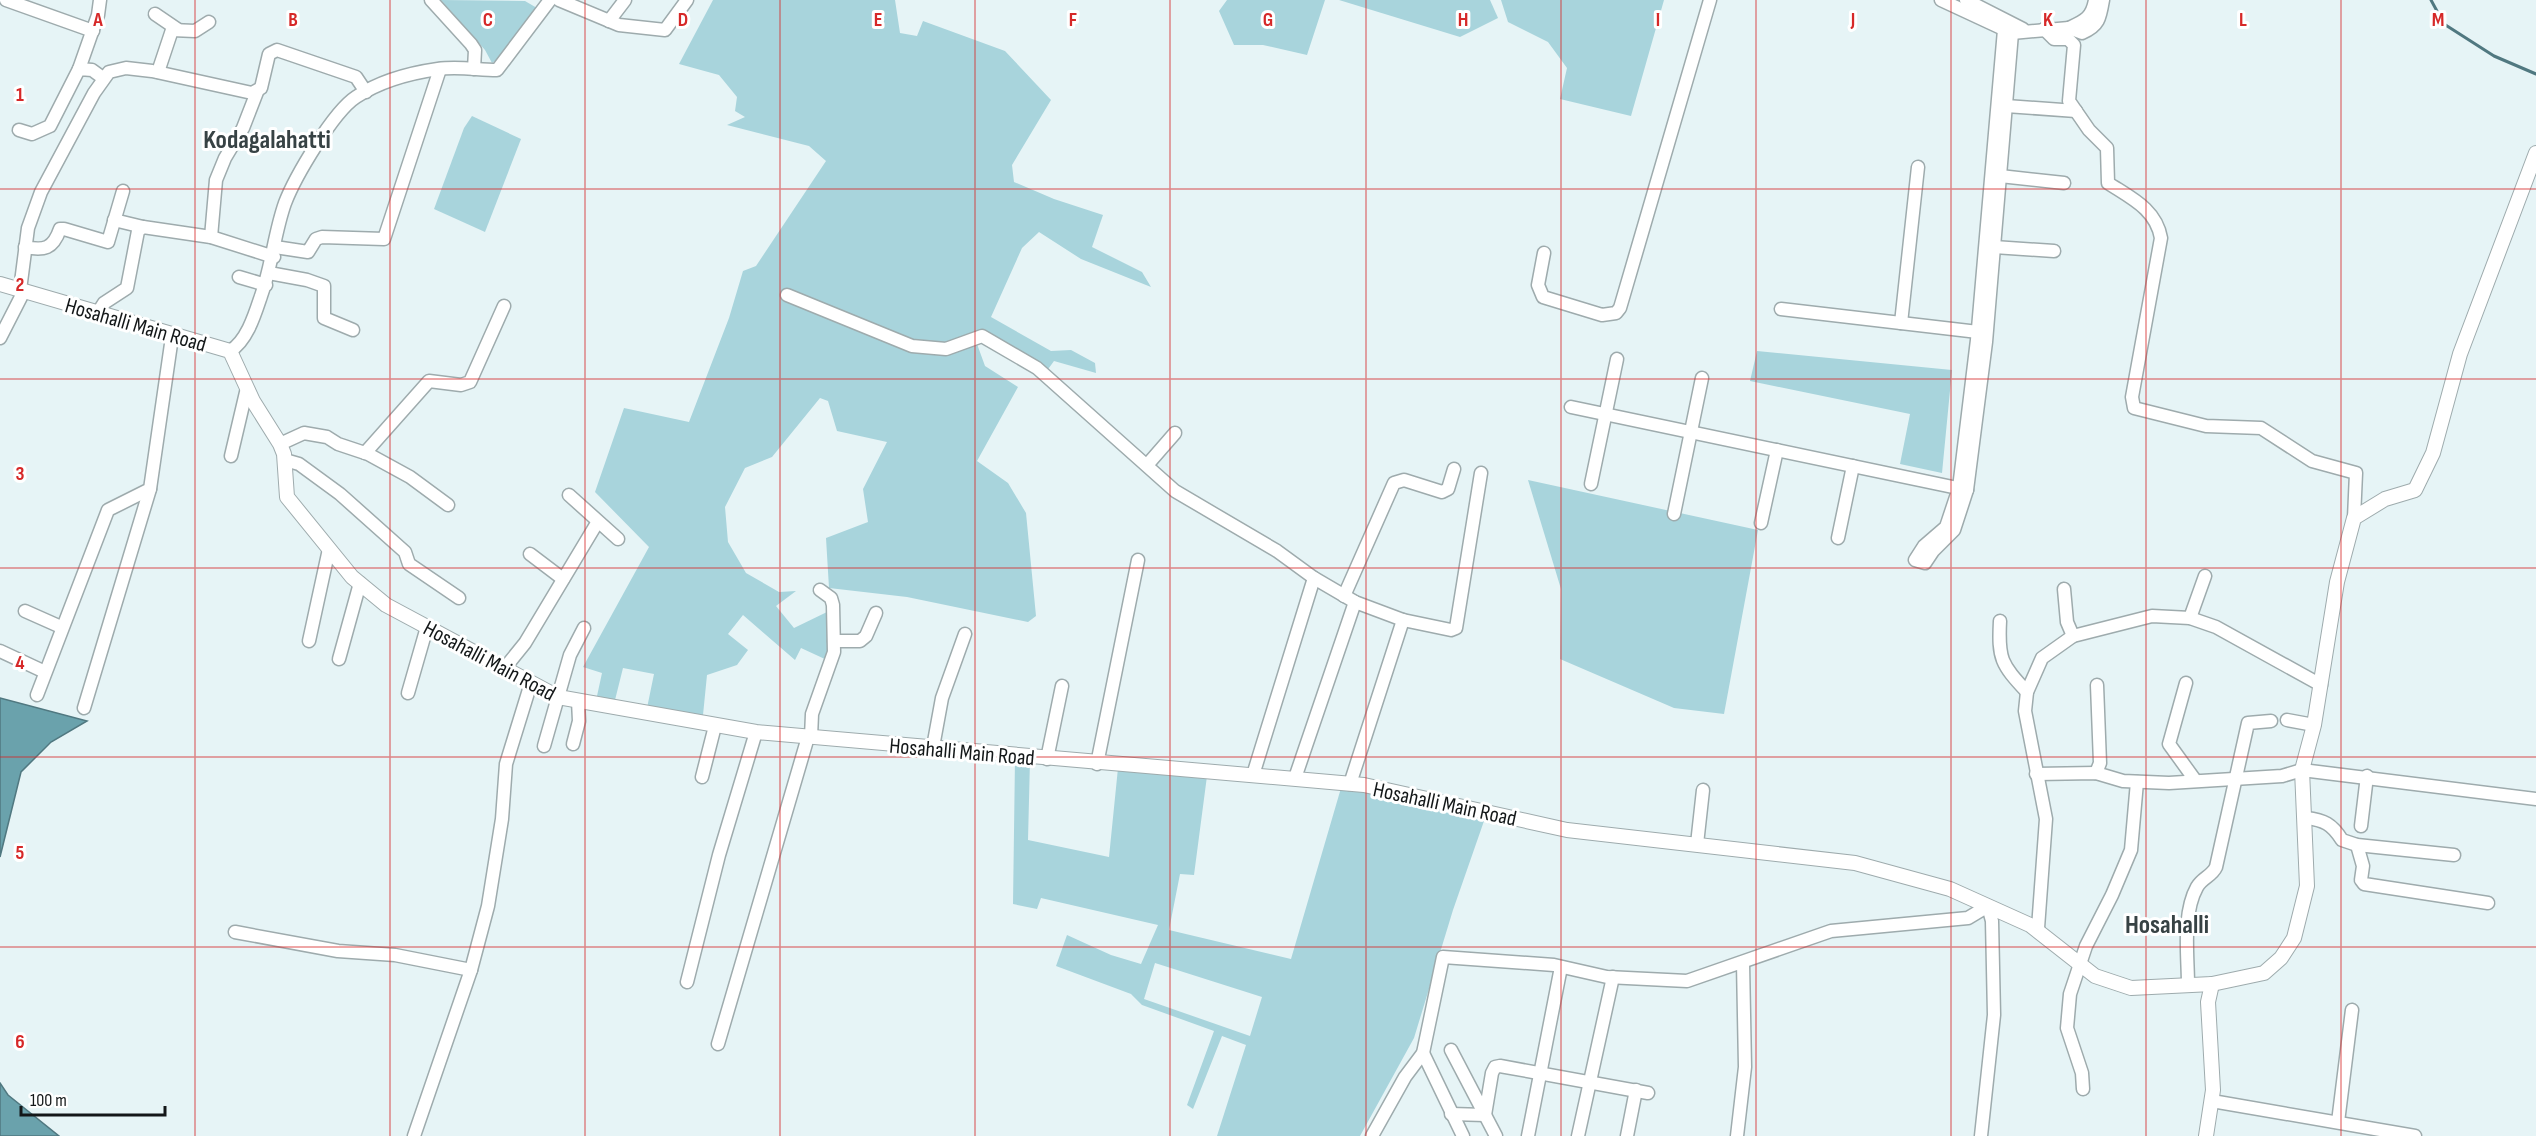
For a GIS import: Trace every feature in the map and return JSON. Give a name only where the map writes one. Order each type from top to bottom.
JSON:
[{"type":"street","points":[[6,0],[93,31]]},
{"type":"street","points":[[20,130],[32,134],[50,126],[79,69],[101,6],[100,0]]},
{"type":"street","points":[[431,0],[475,50],[474,69]]},
{"type":"street","points":[[230,351],[245,335],[267,279],[286,202],[314,148],[355,98],[398,77],[440,69],[497,70],[550,0]]},
{"type":"street","points":[[559,0],[619,25],[665,30],[687,0]]},
{"type":"street","points":[[609,21],[625,0]]},
{"type":"street","points":[[1544,253],[1538,285],[1542,297],[1602,315],[1616,313],[1620,308],[1710,0]]},
{"type":"street","points":[[1941,0],[2014,31],[2068,28],[2088,20],[2095,0]]},
{"type":"street","points":[[1966,0],[2014,31]]},
{"type":"street","points":[[2068,28],[2082,33],[2095,27],[2100,19],[2103,0]]},
{"type":"street","points":[[155,14],[177,29],[195,31],[209,22]]},
{"type":"street","points":[[158,72],[169,34],[177,29]]},
{"type":"street","points":[[2044,29],[2054,39],[2068,39],[2074,45],[2069,101],[2107,148],[2108,183],[2151,213],[2158,223],[2161,238],[2132,398],[2134,408],[2206,426],[2261,428],[2312,461],[2350,469],[2356,472],[2358,481],[2354,518]]},
{"type":"street","points":[[1920,562],[1924,546],[1946,527],[1963,489],[1986,342],[2014,31]]},
{"type":"street","points":[[1963,489],[1978,332],[2014,31]]},
{"type":"street","points":[[211,237],[216,180],[225,158],[243,129],[257,92],[261,88],[269,54],[277,50],[356,77],[366,92]]},
{"type":"street","points":[[0,338],[22,291],[28,228],[41,192],[103,78],[109,72],[126,68],[158,72],[222,88],[257,92]]},
{"type":"street","points":[[79,69],[92,70],[103,78]]},
{"type":"street","points":[[114,220],[143,227],[211,237],[274,252],[308,252],[316,239],[322,237],[384,239],[440,69]]},
{"type":"street","points":[[2006,105],[2076,111]]},
{"type":"street","points":[[2354,518],[2385,499],[2415,490],[2433,453],[2460,354],[2536,153]]},
{"type":"street","points":[[1901,323],[1918,167]]},
{"type":"street","points":[[2000,176],[2064,183]]},
{"type":"street","points":[[25,247],[42,251],[50,247],[60,229],[64,228],[108,242],[123,191]]},
{"type":"street","points":[[98,314],[104,303],[127,288],[138,231],[143,227]]},
{"type":"street","points":[[1994,247],[2054,251]]},
{"type":"street","points":[[238,277],[307,280],[324,286],[324,318],[353,330]]},
{"type":"street","name":"Hosahalli Main Road","points":[[0,284],[172,337],[230,351],[247,388],[280,444],[285,460],[287,496],[329,549],[360,583],[386,605],[558,698],[756,732],[1097,764],[1253,774],[1350,784],[1567,830],[1855,863],[1950,889],[2038,928],[2095,976],[2131,988],[2212,984],[2264,973],[2281,957],[2294,938],[2307,886],[2306,818],[2302,770],[2314,725],[2337,582],[2354,518]]},
{"type":"street","points":[[787,295],[912,346],[946,349],[982,336],[995,341],[1037,368],[1148,464],[1175,491],[1277,551],[1314,578],[1349,598],[1403,620],[1451,630],[1456,628],[1481,473]]},
{"type":"street","points":[[365,453],[429,381],[461,385],[470,382],[504,306]]},
{"type":"street","points":[[1781,309],[1978,332]]},
{"type":"street","points":[[84,708],[150,489],[172,337]]},
{"type":"street","points":[[1591,484],[1617,359]]},
{"type":"street","points":[[1674,514],[1702,378]]},
{"type":"street","points":[[231,456],[247,388]]},
{"type":"street","points":[[1571,407],[1963,489]]},
{"type":"street","points":[[280,444],[297,436],[314,433],[365,453],[410,477],[448,505]]},
{"type":"street","points":[[1148,464],[1175,433]]},
{"type":"street","points":[[1761,523],[1777,450]]},
{"type":"street","points":[[285,460],[299,464],[340,494],[405,552],[409,564],[459,598]]},
{"type":"street","points":[[1838,538],[1853,466]]},
{"type":"street","points":[[1295,778],[1349,598],[1394,483],[1404,480],[1442,492],[1448,489],[1454,469]]},
{"type":"street","points":[[37,695],[61,627],[108,510],[150,489]]},
{"type":"street","points":[[568,495],[597,523],[618,539]]},
{"type":"street","points":[[504,669],[525,643],[597,523]]},
{"type":"street","points":[[309,640],[329,549]]},
{"type":"street","points":[[530,554],[563,579]]},
{"type":"street","points":[[1097,764],[1138,560]]},
{"type":"street","points":[[2190,618],[2205,576]]},
{"type":"street","points":[[1253,774],[1314,578]]},
{"type":"street","points":[[339,658],[360,583]]},
{"type":"street","points":[[2064,589],[2067,622],[2073,636]]},
{"type":"street","points":[[718,1044],[810,737],[812,714],[830,670],[834,641],[831,598],[820,590]]},
{"type":"street","points":[[25,611],[61,627]]},
{"type":"street","points":[[834,641],[860,641],[866,636],[876,613]]},
{"type":"street","points":[[2038,928],[2046,819],[2025,711],[2027,692],[2042,658],[2073,636],[2152,616],[2190,618],[2216,627],[2321,684]]},
{"type":"street","points":[[1350,784],[1403,620]]},
{"type":"street","points":[[2000,621],[1998,650],[2001,659],[2011,675],[2027,692]]},
{"type":"street","points":[[408,693],[427,627]]},
{"type":"street","points":[[543,746],[570,655],[584,628]]},
{"type":"street","points":[[933,747],[942,698],[965,634]]},
{"type":"street","points":[[0,651],[45,672]]},
{"type":"street","points":[[414,1136],[471,970],[488,906],[502,819],[506,764],[531,683]]},
{"type":"street","points":[[2186,683],[2169,744],[2195,780]]},
{"type":"street","points":[[1047,759],[1062,686]]},
{"type":"street","points":[[2097,686],[2100,763],[2097,773]]},
{"type":"street","points":[[573,744],[579,721],[578,701]]},
{"type":"street","points":[[2286,720],[2314,725]]},
{"type":"street","points":[[2188,985],[2188,937],[2193,898],[2198,885],[2213,873],[2216,867],[2248,723],[2271,721]]},
{"type":"street","points":[[702,777],[715,726]]},
{"type":"street","points":[[687,981],[719,855],[756,732]]},
{"type":"street","points":[[2036,774],[2097,773],[2137,782],[2282,776],[2302,770],[2367,776],[2536,799]]},
{"type":"street","points":[[2361,826],[2367,776]]},
{"type":"street","points":[[2083,1089],[2082,1073],[2067,1028],[2070,994],[2079,963],[2131,850],[2137,782]]},
{"type":"street","points":[[1697,844],[1703,790]]},
{"type":"street","points":[[2306,818],[2334,826],[2342,840],[2357,845],[2454,855]]},
{"type":"street","points":[[2357,845],[2363,866],[2361,880],[2364,884],[2488,903]]},
{"type":"street","points":[[1372,1136],[1405,1077],[1423,1053],[1443,957],[1561,967],[1613,977],[1687,981],[1831,931],[1968,918],[1988,906],[1992,921],[1994,1015],[1980,1136]]},
{"type":"street","points":[[235,932],[338,951],[394,955],[471,970]]},
{"type":"street","points":[[1737,1136],[1745,1067],[1743,963]]},
{"type":"street","points":[[1527,1136],[1561,967]]},
{"type":"street","points":[[1578,1136],[1588,1081],[1613,977]]},
{"type":"street","points":[[2206,1136],[2212,1101],[2208,1002],[2212,984]]},
{"type":"street","points":[[2338,1122],[2352,1010]]},
{"type":"street","points":[[1450,1050],[1496,1136]]},
{"type":"street","points":[[1423,1053],[1463,1136]]},
{"type":"street","points":[[1485,1115],[1495,1067],[1506,1066],[1642,1091],[1627,1136]]},
{"type":"street","points":[[2212,1101],[2338,1122],[2363,1131],[2409,1135]]},
{"type":"street","points":[[1451,1114],[1485,1115]]},
{"type":"shaded area","points":[[441,0],[525,1],[537,8],[506,53],[492,63],[485,50]]},
{"type":"shaded area","points":[[713,0],[895,0],[900,33],[917,36],[923,21],[1005,51],[1051,100],[1012,165],[1014,182],[1054,199],[1103,215],[1092,247],[1142,272],[1151,287],[1081,259],[1039,232],[1022,248],[991,317],[1051,351],[1071,350],[1095,363],[1096,373],[1054,361],[1046,372],[986,334],[973,333],[985,366],[1018,387],[977,461],[1008,483],[1026,513],[1036,616],[1028,622],[907,597],[829,588],[826,538],[868,522],[863,489],[887,442],[837,431],[828,401],[820,398],[772,457],[745,468],[725,507],[728,542],[746,573],[779,592],[796,591],[776,606],[794,628],[827,612],[827,660],[801,648],[795,660],[743,615],[728,634],[748,650],[737,665],[707,675],[703,715],[647,708],[654,674],[623,668],[615,700],[597,696],[602,673],[583,667],[649,547],[595,492],[624,408],[689,422],[729,318],[743,271],[756,266],[826,161],[809,146],[727,125],[745,117],[735,111],[737,97],[719,75],[679,64]]},
{"type":"shaded area","points":[[1227,0],[1325,0],[1307,55],[1263,45],[1234,45],[1219,11]]},
{"type":"shaded area","points":[[1339,0],[1490,0],[1498,18],[1460,37]]},
{"type":"shaded area","points":[[1501,0],[1664,0],[1631,116],[1560,99],[1567,68],[1548,42],[1508,22]]},
{"type":"shaded area","points":[[472,116],[521,139],[485,232],[434,209],[464,128]]},
{"type":"shaded area","points":[[1757,351],[1952,370],[1942,473],[1900,464],[1910,414],[1750,381]]},
{"type":"shaded area","points":[[1528,480],[1758,530],[1724,714],[1674,708],[1560,659],[1561,589]]},
{"type":"shaded area","points":[[0,698],[87,721],[51,742],[21,772],[0,857]]},
{"type":"shaded area","points":[[1015,759],[1030,760],[1028,840],[1109,857],[1118,768],[1207,776],[1194,875],[1180,874],[1169,930],[1291,959],[1341,788],[1394,798],[1484,821],[1453,910],[1414,1038],[1360,1136],[1217,1136],[1246,1045],[1222,1036],[1193,1109],[1187,1105],[1214,1031],[1142,1005],[1131,994],[1056,966],[1067,935],[1111,955],[1141,964],[1158,925],[1041,898],[1037,909],[1013,904]],"holes":[[[1155,963],[1262,997],[1250,1036],[1144,999]]]},
{"type":"shaded area","points":[[0,1083],[8,1095],[59,1136],[0,1136]]},
{"type":"waterway","points":[[2431,0],[2444,24],[2494,56],[2536,74]]},
{"type":"district","name":"Kodagalahatti","points":[[267,139]]},
{"type":"district","name":"Hosahalli","points":[[2167,924]]}]
